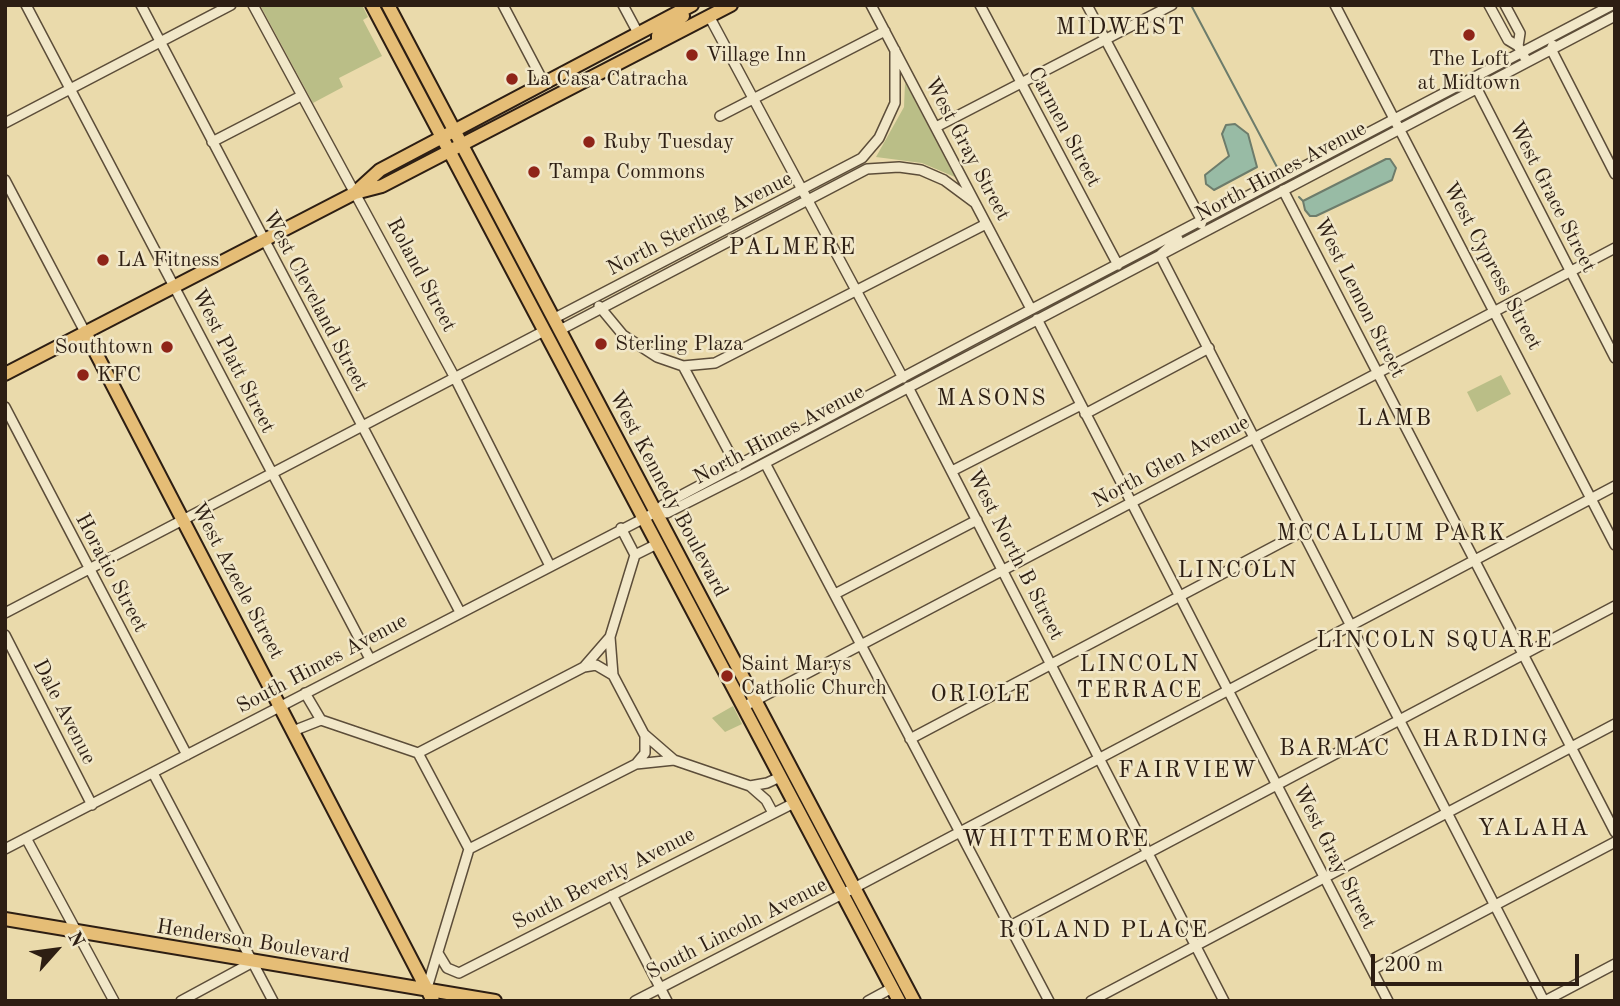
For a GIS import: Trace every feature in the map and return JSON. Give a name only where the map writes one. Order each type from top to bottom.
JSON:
[{"type":"main road","name":"West Kennedy Boulevard","points":[[373,5],[899,1001]]},
{"type":"main road","name":"West Kennedy Boulevard","points":[[388,5],[914,1001]]},
{"type":"main road","points":[[355,193],[380,170],[693,5]]},
{"type":"main road","points":[[657,43],[660,33],[676,23],[693,5]]},
{"type":"main road","points":[[5,374],[355,193],[382,186],[731,5]]},
{"type":"main road","points":[[512,271],[524,279],[544,317],[556,324]]},
{"type":"main road","points":[[544,331],[556,338],[577,376],[589,385]]},
{"type":"main road","name":"West Azeele Street","points":[[85,332],[433,1001]]},
{"type":"main road","name":"Henderson Boulevard","points":[[5,919],[495,1001]]},
{"type":"street","name":"West Platt Street","points":[[26,5],[370,659]]},
{"type":"street","name":"West Cleveland Street","points":[[141,5],[460,612]]},
{"type":"street","points":[[5,123],[231,5]]},
{"type":"street","name":"Roland Street","points":[[253,5],[455,378],[550,566]]},
{"type":"street","points":[[503,5],[544,83]]},
{"type":"street","points":[[623,5],[638,33]]},
{"type":"street","name":"West Gray Street","points":[[871,5],[1031,309]]},
{"type":"street","name":"Carmen Street","points":[[980,5],[1118,265]]},
{"type":"street","points":[[1087,5],[1202,221],[1199,227],[1170,244],[1160,255],[1545,1001],[1615,964]]},
{"type":"street","points":[[936,127],[1171,5]]},
{"type":"street","name":"West Cypress Street","points":[[1335,5],[1615,545]]},
{"type":"street","points":[[1489,5],[1508,40],[1520,49],[1527,62]]},
{"type":"street","points":[[1505,5],[1520,33],[1520,49]]},
{"type":"street","points":[[1612,5],[1606,14],[1553,43],[1551,49],[1615,174]]},
{"type":"street","name":"North Himes Avenue","points":[[656,512],[663,505],[1202,221],[1520,49],[1612,5]]},
{"type":"street","points":[[709,16],[902,378]]},
{"type":"street","name":"North Himes Avenue","points":[[656,512],[667,513],[765,463],[1615,16]]},
{"type":"street","points":[[720,116],[885,31]]},
{"type":"street","points":[[867,169],[862,158],[879,138],[895,103],[895,50]]},
{"type":"street","name":"West Grace Street","points":[[1477,89],[1615,358]]},
{"type":"street","points":[[212,142],[300,96]]},
{"type":"street","name":"North Sterling Avenue","points":[[556,324],[591,299],[862,158]]},
{"type":"street","name":"North Sterling Avenue","points":[[556,324],[601,308],[867,169],[899,167],[921,170],[944,180],[975,203]]},
{"type":"street","points":[[1234,216],[1234,210],[1289,182],[1294,172]]},
{"type":"street","name":"West Azeele Street","points":[[5,180],[85,332]]},
{"type":"street","name":"West Lemon Street","points":[[1283,190],[1615,832]]},
{"type":"street","points":[[736,224],[743,235]]},
{"type":"street","points":[[591,299],[623,335],[670,363],[683,366],[715,363],[986,224]]},
{"type":"street","points":[[714,236],[719,246]]},
{"type":"street","name":"North Glen Avenue","points":[[743,707],[1615,248]]},
{"type":"street","points":[[1037,319],[1045,308],[1091,284],[1096,277]]},
{"type":"street","points":[[982,347],[990,337],[1025,317],[1031,309]]},
{"type":"street","name":"West Gray Street","points":[[1037,319],[1388,1001]]},
{"type":"street","points":[[5,613],[544,331]]},
{"type":"street","points":[[952,471],[1209,348]]},
{"type":"street","points":[[683,366],[737,467]]},
{"type":"street","name":"West North B Street","points":[[908,387],[1224,1001]]},
{"type":"street","name":"Horatio Street","points":[[5,407],[187,755]]},
{"type":"street","points":[[765,463],[1049,1001]]},
{"type":"street","name":"South Lincoln Avenue","points":[[635,1001],[960,833],[1615,486]]},
{"type":"street","name":"South Himes Avenue","points":[[5,849],[656,512]]},
{"type":"street","points":[[835,594],[977,520]]},
{"type":"street","points":[[621,528],[635,555],[610,637],[613,675],[644,734],[674,760],[750,786],[766,800],[773,813]]},
{"type":"street","points":[[910,739],[1303,531]]},
{"type":"street","points":[[635,555],[657,544]]},
{"type":"street","points":[[1010,926],[1615,606]]},
{"type":"street","name":"Dale Avenue","points":[[5,635],[92,805]]},
{"type":"street","points":[[584,667],[610,637]]},
{"type":"street","points":[[418,753],[584,667],[596,665],[613,675]]},
{"type":"street","points":[[304,693],[321,720],[418,753],[469,849],[427,988]]},
{"type":"street","points":[[293,731],[321,720]]},
{"type":"street","points":[[1091,1001],[1615,724]]},
{"type":"street","points":[[636,764],[645,753],[644,734]]},
{"type":"street","points":[[469,849],[636,764],[674,760]]},
{"type":"street","points":[[153,773],[273,1001]]},
{"type":"street","points":[[750,786],[780,777]]},
{"type":"street","name":"South Beverly Avenue","points":[[438,953],[447,968],[459,973],[793,803]]},
{"type":"street","points":[[26,838],[114,1001]]},
{"type":"street","points":[[1372,970],[1615,842]]},
{"type":"street","points":[[612,895],[667,1001]]},
{"type":"street","points":[[181,1001],[253,962]]},
{"type":"street","points":[[868,1001],[892,988]]},
{"type":"shaded area","points":[[260,5],[362,5],[368,17],[363,20],[382,56],[339,78],[343,87],[313,103]]},
{"type":"shaded area","points":[[905,83],[955,177],[922,163],[876,157],[904,107]]},
{"type":"shaded area","points":[[1235,124],[1248,134],[1257,167],[1214,190],[1206,184],[1205,175],[1229,156],[1222,134],[1226,125]]},
{"type":"shaded area","points":[[1390,159],[1396,168],[1392,180],[1316,216],[1310,216],[1305,210],[1303,201]]},
{"type":"shaded area","points":[[1501,375],[1511,394],[1477,412],[1467,392]]},
{"type":"shaded area","points":[[733,706],[742,724],[725,732],[712,718]]},
{"type":"waterway","points":[[1191,5],[1278,169]]},
{"type":"waterway","points":[[1299,197],[1303,201]]},
{"type":"place","name":"The Loft at Midtown","points":[[1469,35]]},
{"type":"place","name":"Village Inn","points":[[692,55]]},
{"type":"place","name":"La Casa Catracha","points":[[512,79]]},
{"type":"place","name":"Ruby Tuesday","points":[[589,142]]},
{"type":"place","name":"Tampa Commons","points":[[534,172]]},
{"type":"place","name":"LA Fitness","points":[[103,260]]},
{"type":"place","name":"Sterling Plaza","points":[[601,344]]},
{"type":"place","name":"Southtown","points":[[167,347]]},
{"type":"place","name":"KFC","points":[[83,375]]},
{"type":"place","name":"Saint Marys Catholic Church","points":[[727,676]]},
{"type":"district","name":"MIDWEST","points":[[1121,28]]},
{"type":"district","name":"PALMERE","points":[[793,248]]},
{"type":"district","name":"MASONS","points":[[992,399]]},
{"type":"district","name":"LAMB","points":[[1395,419]]},
{"type":"district","name":"MCCALLUM PARK","points":[[1392,534]]},
{"type":"district","name":"LINCOLN","points":[[1238,571]]},
{"type":"district","name":"LINCOLN SQUARE","points":[[1435,641]]},
{"type":"district","name":"LINCOLN TERRACE","points":[[1140,678]]},
{"type":"district","name":"ORIOLE","points":[[981,695]]},
{"type":"district","name":"HARDING","points":[[1486,740]]},
{"type":"district","name":"BARMAC","points":[[1335,749]]},
{"type":"district","name":"FAIRVIEW","points":[[1188,771]]},
{"type":"district","name":"YALAHA","points":[[1534,829]]},
{"type":"district","name":"WHITTEMORE","points":[[1056,840]]},
{"type":"district","name":"ROLAND PLACE","points":[[1104,931]]}]
